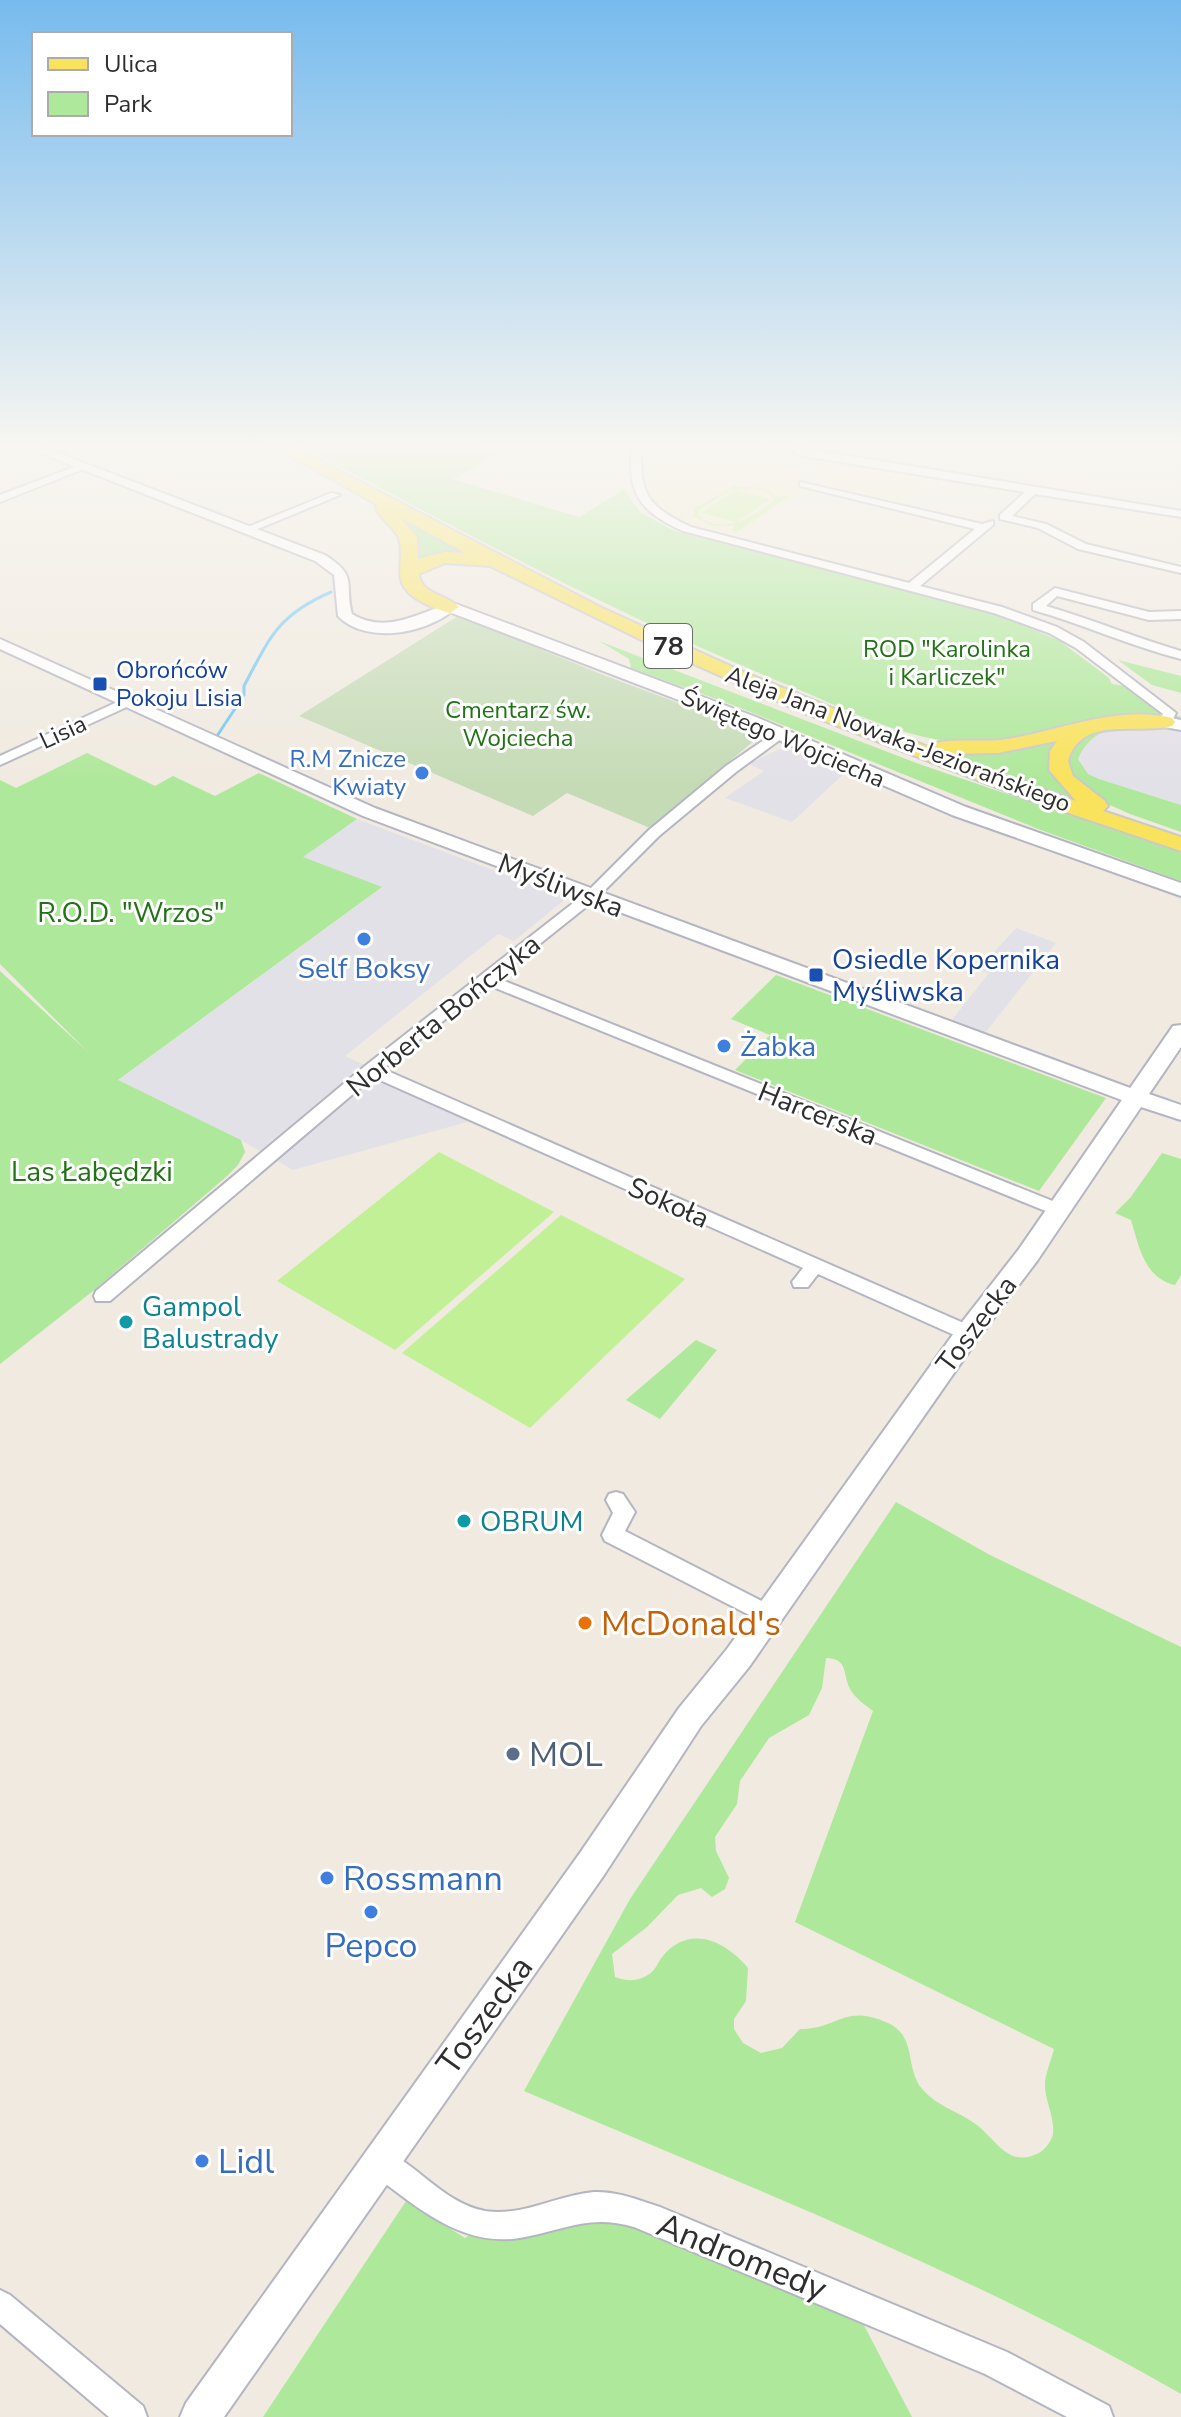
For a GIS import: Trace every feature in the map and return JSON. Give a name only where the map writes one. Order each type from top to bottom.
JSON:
[{"type":"main road","points":[[409,558],[411,583],[420,593],[450,607]]},
{"type":"main road","points":[[409,573],[430,560],[450,558]]},
{"type":"main road","points":[[460,558],[513,570]]},
{"type":"main road","name":"Aleja Jana Nowaka-Jeziorańskiego","points":[[490,558],[695,659],[868,731],[1181,844]]},
{"type":"main road","name":"Świętego Wojciecha","points":[[450,607],[780,733],[959,811],[1181,890]]},
{"type":"main road","points":[[868,731],[972,750],[1021,745],[1114,720],[1174,717]]},
{"type":"main road","points":[[1086,726],[1064,741],[1057,753],[1057,766],[1064,780],[1080,795],[1138,830]]},
{"type":"main road","name":"Toszecka","points":[[200,2417],[592,1864],[690,1717],[769,1615],[1059,1210],[1181,1031]]},
{"type":"main road","points":[[1134,1097],[1181,1113]]},
{"type":"street","points":[[318,558],[334,567],[347,587],[342,609],[345,616],[362,626],[401,627],[450,607]]},
{"type":"street","points":[[799,558],[998,610],[1053,630],[1080,645],[1174,717]]},
{"type":"street","points":[[912,587],[946,558]]},
{"type":"street","points":[[1128,558],[1181,570]]},
{"type":"street","points":[[1181,615],[1149,616],[1055,592],[1037,607],[1091,623],[1128,640],[1181,655]]},
{"type":"street","name":"Myśliwska","points":[[0,643],[326,794],[591,896],[1134,1097]]},
{"type":"street","name":"Lisia","points":[[0,761],[126,702]]},
{"type":"street","name":"Norberta Bończyka","points":[[103,1296],[371,1070],[591,896],[654,833],[741,760],[780,733]]},
{"type":"street","name":"Harcerska","points":[[488,980],[1059,1210]]},
{"type":"street","name":"Sokoła","points":[[371,1070],[968,1333]]},
{"type":"street","points":[[801,1282],[815,1265]]},
{"type":"street","points":[[616,1500],[624,1512],[613,1535],[769,1615]]},
{"type":"street","name":"Andromedy","points":[[380,2162],[449,2210],[484,2225],[516,2224],[592,2206],[626,2210],[660,2221],[996,2363],[1065,2409],[1098,2417]]},
{"type":"street","points":[[0,2305],[122,2414]]},
{"type":"shaded area","points":[[1181,725],[1181,805],[1099,779],[1088,774],[1078,759],[1084,745],[1103,729]]},
{"type":"shaded area","points":[[779,749],[787,749],[846,772],[792,822],[725,798],[764,771],[749,764]]},
{"type":"shaded area","points":[[357,819],[567,898],[514,941],[498,934],[345,1056],[478,1119],[293,1170],[241,1140],[117,1081],[381,888],[302,857]]},
{"type":"shaded area","points":[[1016,928],[1056,943],[985,1033],[951,1021],[989,973],[979,969]]},
{"type":"green space","points":[[418,558],[445,558],[419,561]]},
{"type":"green space","name":"ROD \"Karolinka i Karliczek\"","points":[[514,558],[778,558],[998,615],[1060,641],[1109,678],[1112,684],[1124,686],[1159,711],[1181,717],[1181,725],[1136,725],[1108,730],[1086,745],[1078,759],[1088,774],[1099,779],[1181,805],[1181,832],[1079,791],[1061,764],[1084,728],[1000,744],[947,741],[906,732],[725,658]]},
{"type":"green space","name":"Cmentarz św. Wojciecha","points":[[458,616],[762,734],[650,828],[567,793],[533,816],[299,716]]},
{"type":"green space","points":[[599,641],[919,764],[1181,853],[1181,881],[1038,829],[738,707],[631,668],[629,659]]},
{"type":"green space","points":[[1118,660],[1181,676],[1181,693],[1152,685]]},
{"type":"green space","points":[[1055,740],[1050,767],[1076,799],[951,754],[1001,752]]},
{"type":"green space","name":"R.O.D. \"Wrzos\"","points":[[87,753],[155,786],[173,776],[215,796],[259,773],[357,819],[303,857],[382,887],[118,1080],[241,1140],[245,1152],[226,1177],[93,1291],[0,1364],[0,971],[88,1052],[0,964],[0,780],[16,788]]},
{"type":"green space","points":[[776,975],[1106,1098],[1039,1191],[735,1070],[770,1035],[731,1019]]},
{"type":"green space","points":[[439,1152],[554,1212],[395,1350],[277,1281]]},
{"type":"green space","points":[[1162,1153],[1181,1159],[1181,1275],[1175,1285],[1156,1276],[1144,1260],[1131,1220],[1115,1213],[1130,1198]]},
{"type":"green space","points":[[561,1215],[685,1279],[530,1428],[402,1353]]},
{"type":"green space","points":[[696,1340],[717,1350],[660,1419],[626,1400]]},
{"type":"green space","points":[[896,1502],[990,1555],[1181,1647],[1181,2394],[1102,2350],[940,2270],[524,2091],[630,1899]],"holes":[[[826,1658],[842,1664],[852,1692],[873,1711],[795,1922],[1054,2049],[1045,2085],[1053,2134],[1048,2145],[1039,2153],[1028,2157],[1010,2155],[974,2123],[929,2096],[917,2082],[903,2036],[888,2023],[861,2016],[842,2018],[800,2029],[782,2048],[761,2053],[743,2043],[734,2029],[734,2019],[746,2001],[748,1968],[718,1944],[695,1938],[684,1941],[662,1957],[646,1976],[630,1980],[615,1977],[612,1954],[647,1927],[678,1895],[701,1888],[712,1897],[725,1889],[729,1878],[716,1851],[715,1837],[737,1804],[740,1781],[769,1738],[809,1715],[822,1688]]]},
{"type":"green space","points":[[406,2201],[465,2238],[484,2225],[592,2206],[858,2314],[912,2417],[263,2417]]},
{"type":"waterway","points":[[217,736],[244,695],[244,686],[277,629],[299,610],[331,592]]},
{"type":"place","name":"Obrońców Pokoju Lisia","points":[[100,684]]},
{"type":"place","name":"R.M Znicze Kwiaty","points":[[422,773]]},
{"type":"place","name":"Self Boksy","points":[[364,939]]},
{"type":"place","name":"Osiedle Kopernika Myśliwska","points":[[816,975]]},
{"type":"place","name":"Żabka","points":[[724,1046]]},
{"type":"place","name":"Gampol Balustrady","points":[[126,1322]]},
{"type":"place","name":"OBRUM","points":[[464,1521]]},
{"type":"place","name":"McDonald's","points":[[585,1623]]},
{"type":"place","name":"MOL","points":[[513,1754]]},
{"type":"place","name":"Rossmann","points":[[327,1878]]},
{"type":"place","name":"Pepco","points":[[371,1912]]},
{"type":"place","name":"Lidl","points":[[202,2161]]},
{"type":"park label","name":"Las Łabędzki","points":[[92,1171]]}]
